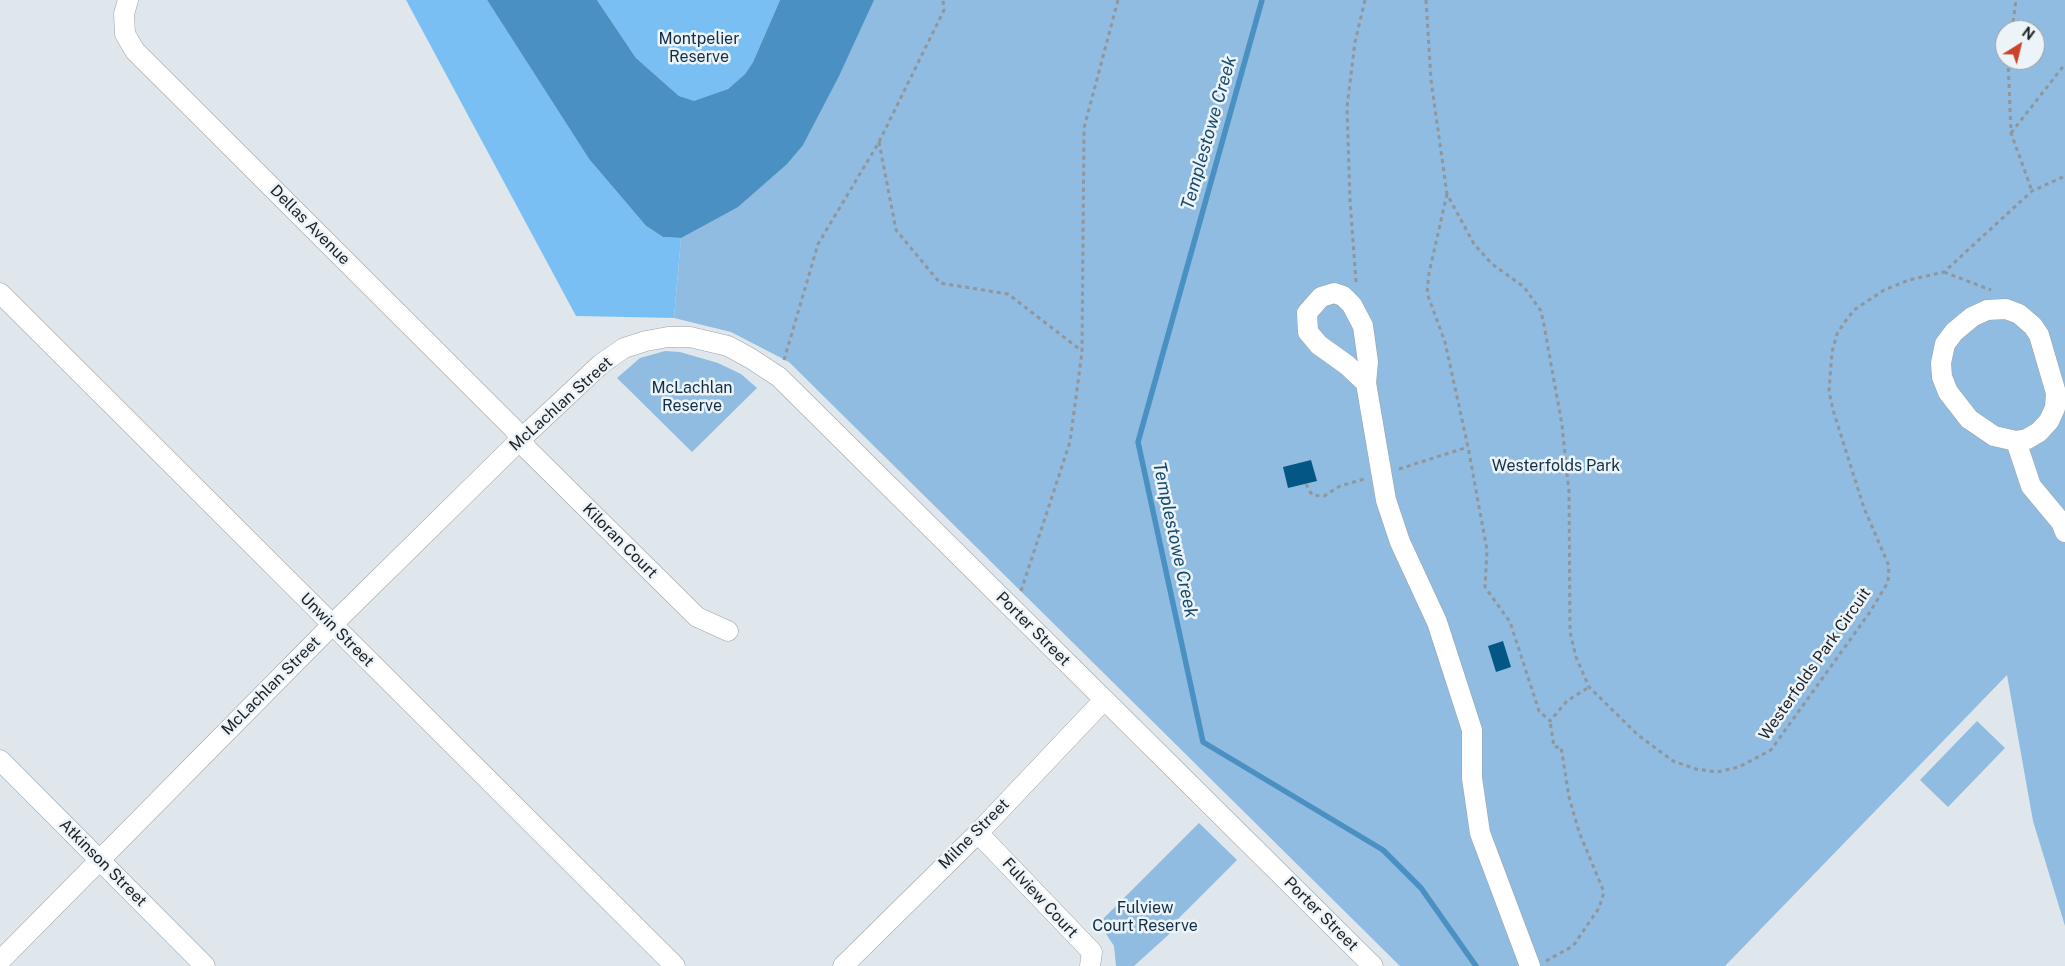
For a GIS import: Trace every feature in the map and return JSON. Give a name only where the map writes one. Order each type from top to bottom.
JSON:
[{"type":"street","name":"Dellas Avenue","points":[[128,0],[124,14],[126,34],[135,51],[507,422],[521,439]]},
{"type":"street","name":"Unwin Street","points":[[0,293],[675,966]]},
{"type":"street","points":[[2006,309],[2027,319],[2039,335],[2054,380],[2056,393],[2055,408],[2049,421],[2028,439],[2016,441],[1994,436],[1969,419],[1955,403],[1942,377],[1941,363],[1946,344],[1954,332],[1972,317],[1987,310],[2006,309]]},
{"type":"street","name":"McLachlan Street","points":[[0,961],[332,624],[521,439],[601,364],[624,348],[646,340],[668,337]]},
{"type":"street","name":"Porter Street","points":[[668,337],[690,337],[728,346],[779,377],[1373,966]]},
{"type":"street","points":[[1366,383],[1390,517],[1437,622],[1472,730],[1472,778],[1480,833],[1537,964]]},
{"type":"street","name":"Kiloran Court","points":[[521,439],[528,449],[697,617],[728,631]]},
{"type":"street","points":[[2016,441],[2031,486],[2061,522],[2065,532]]},
{"type":"street","name":"Milne Street","points":[[842,966],[978,833],[1104,700]]},
{"type":"street","name":"Atkinson Street","points":[[0,760],[205,966]]},
{"type":"street","name":"Fulview Court","points":[[978,833],[1092,952],[1090,966]]},
{"type":"path","points":[[779,377],[818,244],[879,142],[944,10],[943,0]]},
{"type":"path","points":[[1014,610],[1070,442],[1082,352],[1084,128],[1118,0]]},
{"type":"path","points":[[1356,287],[1350,200],[1347,107],[1355,42],[1365,0]]},
{"type":"path","name":"Westerfolds Park Circuit","points":[[1426,0],[1431,80],[1447,194],[1482,254],[1524,287],[1540,311],[1562,424],[1569,492],[1570,632],[1576,657],[1588,687],[1657,750],[1673,760],[1696,769],[1717,772],[1739,767],[1771,750],[1865,619],[1888,582],[1888,566],[1864,508],[1833,410],[1829,380],[1832,352],[1837,334],[1854,310],[1867,300],[1909,280],[1944,272],[2032,191],[2065,176]]},
{"type":"path","points":[[2013,20],[2016,0]]},
{"type":"path","points":[[2011,133],[2065,64]]},
{"type":"path","points":[[2008,70],[2011,133],[2032,191]]},
{"type":"path","points":[[879,142],[896,230],[940,283],[1008,294],[1082,352]]},
{"type":"path","points":[[1447,194],[1429,273],[1427,293],[1445,342],[1468,447],[1487,550],[1485,587],[1510,622],[1539,711],[1550,721],[1554,747],[1561,747],[1569,797],[1579,832],[1604,892],[1599,908],[1573,946],[1537,964]]},
{"type":"path","points":[[1442,454],[1468,447]]},
{"type":"path","points":[[1550,721],[1567,700],[1588,687]]},
{"type":"green space","points":[[406,0],[487,0],[589,159],[646,226],[663,237],[681,238],[674,318],[576,316]]},
{"type":"green space","name":"Montpelier Reserve","points":[[597,0],[780,0],[753,62],[745,74],[728,89],[694,102],[679,96],[636,58]]},
{"type":"green space","name":"Westerfolds Park","points":[[873,0],[2065,0],[2065,926],[2033,821],[2007,675],[1725,966],[1400,966],[789,362],[731,332],[674,318],[681,238]]},
{"type":"green space","name":"McLachlan Reserve","points":[[665,351],[680,352],[718,363],[741,374],[757,388],[692,452],[617,378],[640,358]]},
{"type":"green space","points":[[1977,721],[2005,748],[1948,807],[1920,780]]},
{"type":"green space","name":"Fulview Court Reserve","points":[[1199,823],[1237,860],[1173,924],[1176,928],[1134,966],[1116,966],[1114,946],[1099,923]]},
{"type":"shaded area","points":[[487,0],[597,0],[636,58],[679,96],[694,101],[728,89],[745,74],[753,62],[780,0],[874,0],[839,76],[803,145],[787,164],[738,207],[681,238],[663,237],[646,226],[589,159]]},
{"type":"building","points":[[1311,460],[1317,481],[1288,488],[1283,467]]},
{"type":"building","points":[[1503,641],[1511,667],[1496,672],[1488,646]]},
{"type":"waterway","name":"Templestowe Creek","points":[[1262,0],[1138,442],[1203,742],[1383,850],[1421,888],[1476,966]]}]
